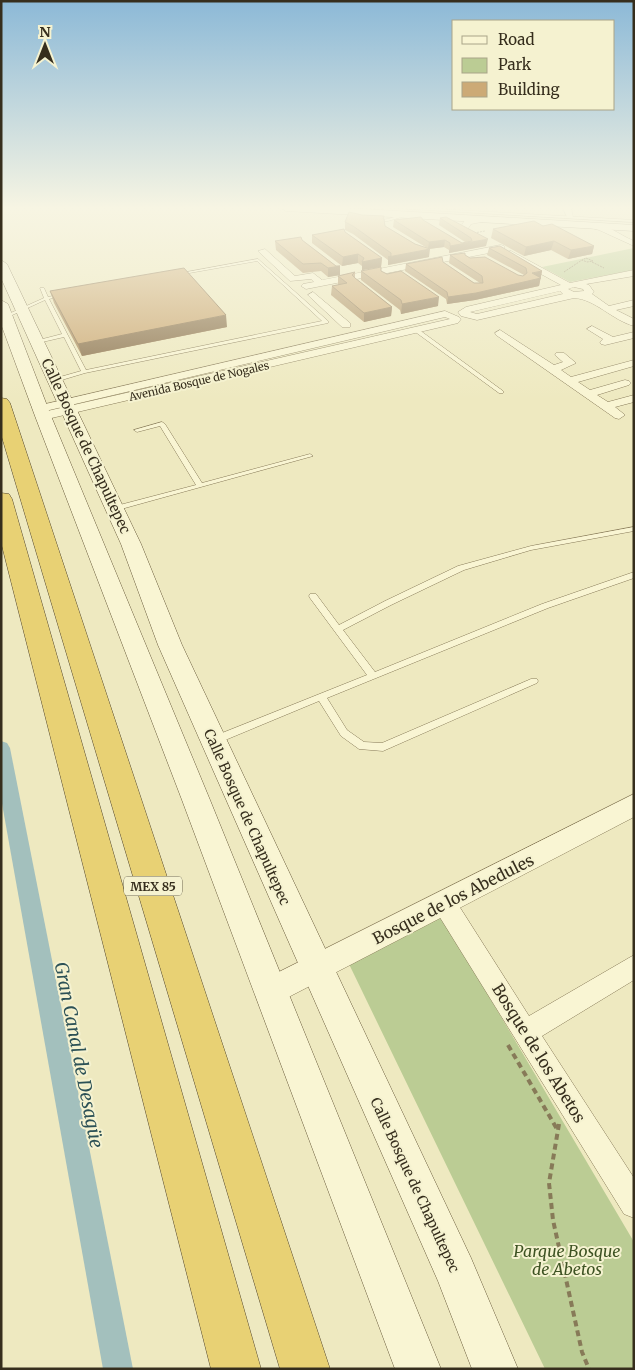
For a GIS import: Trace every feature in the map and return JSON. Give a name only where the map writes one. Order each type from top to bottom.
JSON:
[{"type":"highway","name":"MEX 85","points":[[1,403],[305,1369]]},
{"type":"highway","name":"MEX 85","points":[[1,499],[236,1369]]},
{"type":"main road","name":"Calle Bosque de Chapultepec","points":[[3,272],[10,309],[54,409],[271,991],[418,1369]]},
{"type":"main road","name":"Calle Bosque de Chapultepec","points":[[10,309],[38,341],[55,380],[54,409],[114,509],[131,544],[170,645],[456,1273],[495,1369]]},
{"type":"street","points":[[285,272],[293,279],[312,276],[321,283],[329,291],[313,295],[346,325]]},
{"type":"street","points":[[306,286],[377,272]]},
{"type":"street","points":[[544,272],[566,284],[586,287],[587,293],[607,309],[634,323]]},
{"type":"street","points":[[371,273],[384,278],[403,275]]},
{"type":"street","points":[[358,284],[373,280],[371,273]]},
{"type":"street","points":[[634,273],[566,284],[463,312],[464,314],[477,317],[634,282]]},
{"type":"street","points":[[566,284],[567,293],[574,295]]},
{"type":"street","points":[[607,309],[634,303]]},
{"type":"street","name":"Avenida Bosque de Nogales","points":[[54,409],[299,353],[391,336],[455,321],[456,319],[445,314],[382,328],[299,353]]},
{"type":"street","points":[[615,327],[632,335]]},
{"type":"street","points":[[382,328],[391,336]]},
{"type":"street","points":[[592,329],[608,341],[632,335]]},
{"type":"street","points":[[500,333],[619,415]]},
{"type":"street","points":[[552,369],[571,363],[560,355]]},
{"type":"street","points":[[569,381],[634,363]]},
{"type":"street","points":[[588,394],[625,383]]},
{"type":"street","points":[[606,406],[634,398]]},
{"type":"street","name":"Bosque de los Abedules","points":[[271,991],[634,805]]},
{"type":"street","name":"Bosque de los Abetos","points":[[444,903],[564,1093],[632,1196]]},
{"type":"street","points":[[526,1032],[634,967]]},
{"type":"lane","points":[[173,275],[190,272]]},
{"type":"lane","points":[[55,380],[84,372],[326,322],[271,272]]},
{"type":"lane","points":[[42,288],[84,372]]},
{"type":"lane","points":[[10,309],[68,294]]},
{"type":"lane","points":[[416,330],[501,392]]},
{"type":"lane","points":[[38,341],[66,335]]},
{"type":"lane","points":[[136,430],[162,424],[200,486]]},
{"type":"lane","points":[[114,509],[310,456]]},
{"type":"lane","points":[[339,629],[461,568],[531,548],[634,529]]},
{"type":"lane","points":[[213,741],[545,606],[634,575]]},
{"type":"lane","points":[[313,596],[373,676]]},
{"type":"lane","points":[[322,698],[344,732],[362,746],[383,747],[534,681]]},
{"type":"path","points":[[566,284],[572,272]]},
{"type":"path","points":[[564,1093],[548,1183],[555,1229],[582,1352],[588,1369]]},
{"type":"green space","points":[[551,272],[624,272],[570,282]]},
{"type":"green space","name":"Parque Bosque de Abetos","points":[[441,915],[634,1242],[634,1369],[545,1369],[348,962]]},
{"type":"building","points":[[161,272],[188,272],[226,315],[78,344],[50,291]]},
{"type":"building","points":[[355,272],[352,275],[355,278],[392,307],[364,313],[332,286],[347,283],[338,276]]},
{"type":"building","points":[[362,272],[383,272],[387,274],[402,272],[439,297],[402,304],[401,300]]},
{"type":"building","points":[[418,272],[458,272],[474,283],[483,283],[482,276],[476,272],[512,272],[523,276],[527,273],[537,272],[532,273],[541,278],[476,293],[448,297],[447,292]]},
{"type":"waterway","name":"Gran Canal de Desagüe","points":[[1,748],[118,1369]]}]
